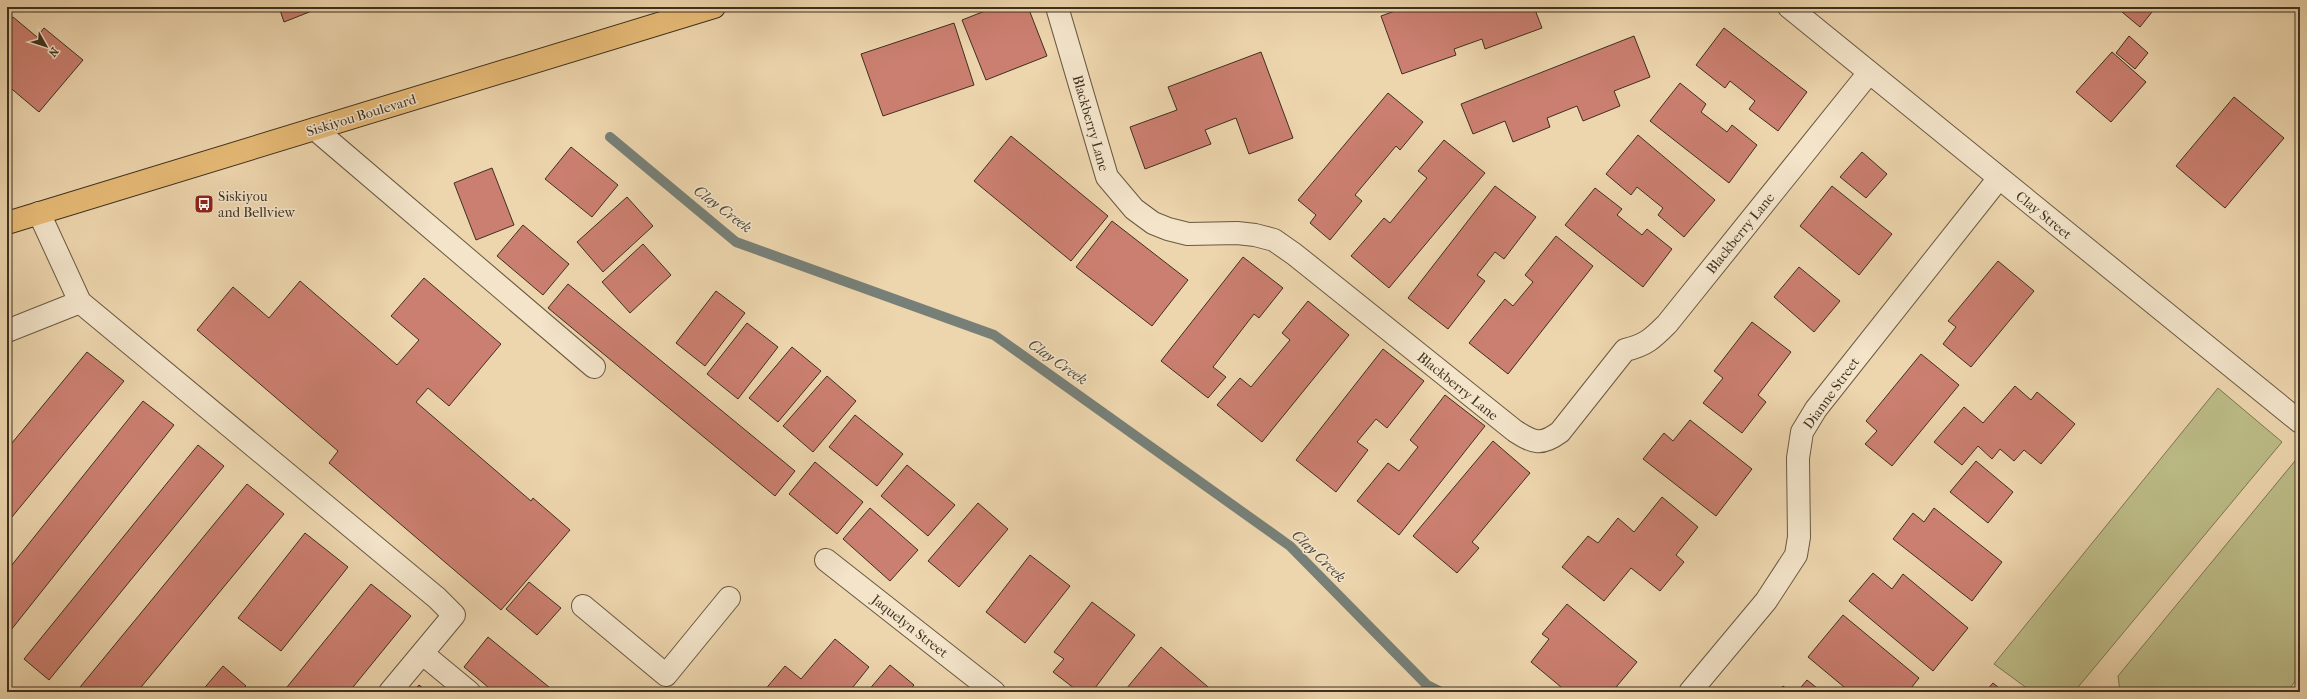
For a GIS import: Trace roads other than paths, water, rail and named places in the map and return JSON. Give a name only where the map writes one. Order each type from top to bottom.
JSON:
[{"type":"main road","name":"Siskiyou Boulevard","points":[[7,223],[714,7]]},
{"type":"street","name":"Blackberry Lane","points":[[1057,7],[1107,178],[1134,209],[1153,223],[1188,234],[1237,232],[1274,240],[1294,254],[1514,431],[1531,442],[1548,440],[1560,432],[1625,350],[1641,346],[1651,341],[1667,324],[1868,74]]},
{"type":"street","name":"Clay Street","points":[[1789,7],[1868,74],[2300,422]]},
{"type":"street","points":[[314,129],[594,367]]},
{"type":"street","name":"Dianne Street","points":[[1690,692],[1766,601],[1796,555],[1799,537],[1798,458],[1802,432],[1812,415],[1999,178]]},
{"type":"street","points":[[39,213],[80,302],[437,598],[454,615],[390,692]]},
{"type":"street","points":[[7,331],[80,302]]},
{"type":"street","name":"Jaquelyn Street","points":[[826,560],[994,692]]},
{"type":"street","points":[[583,606],[666,675],[729,598]]},
{"type":"street","points":[[423,654],[469,692]]},
{"type":"waterway","name":"Clay Creek","points":[[610,137],[736,242],[994,335],[1290,546],[1427,685],[1441,692]]},
{"type":"place","name":"Siskiyou and Bellview","points":[[204,204]]}]
